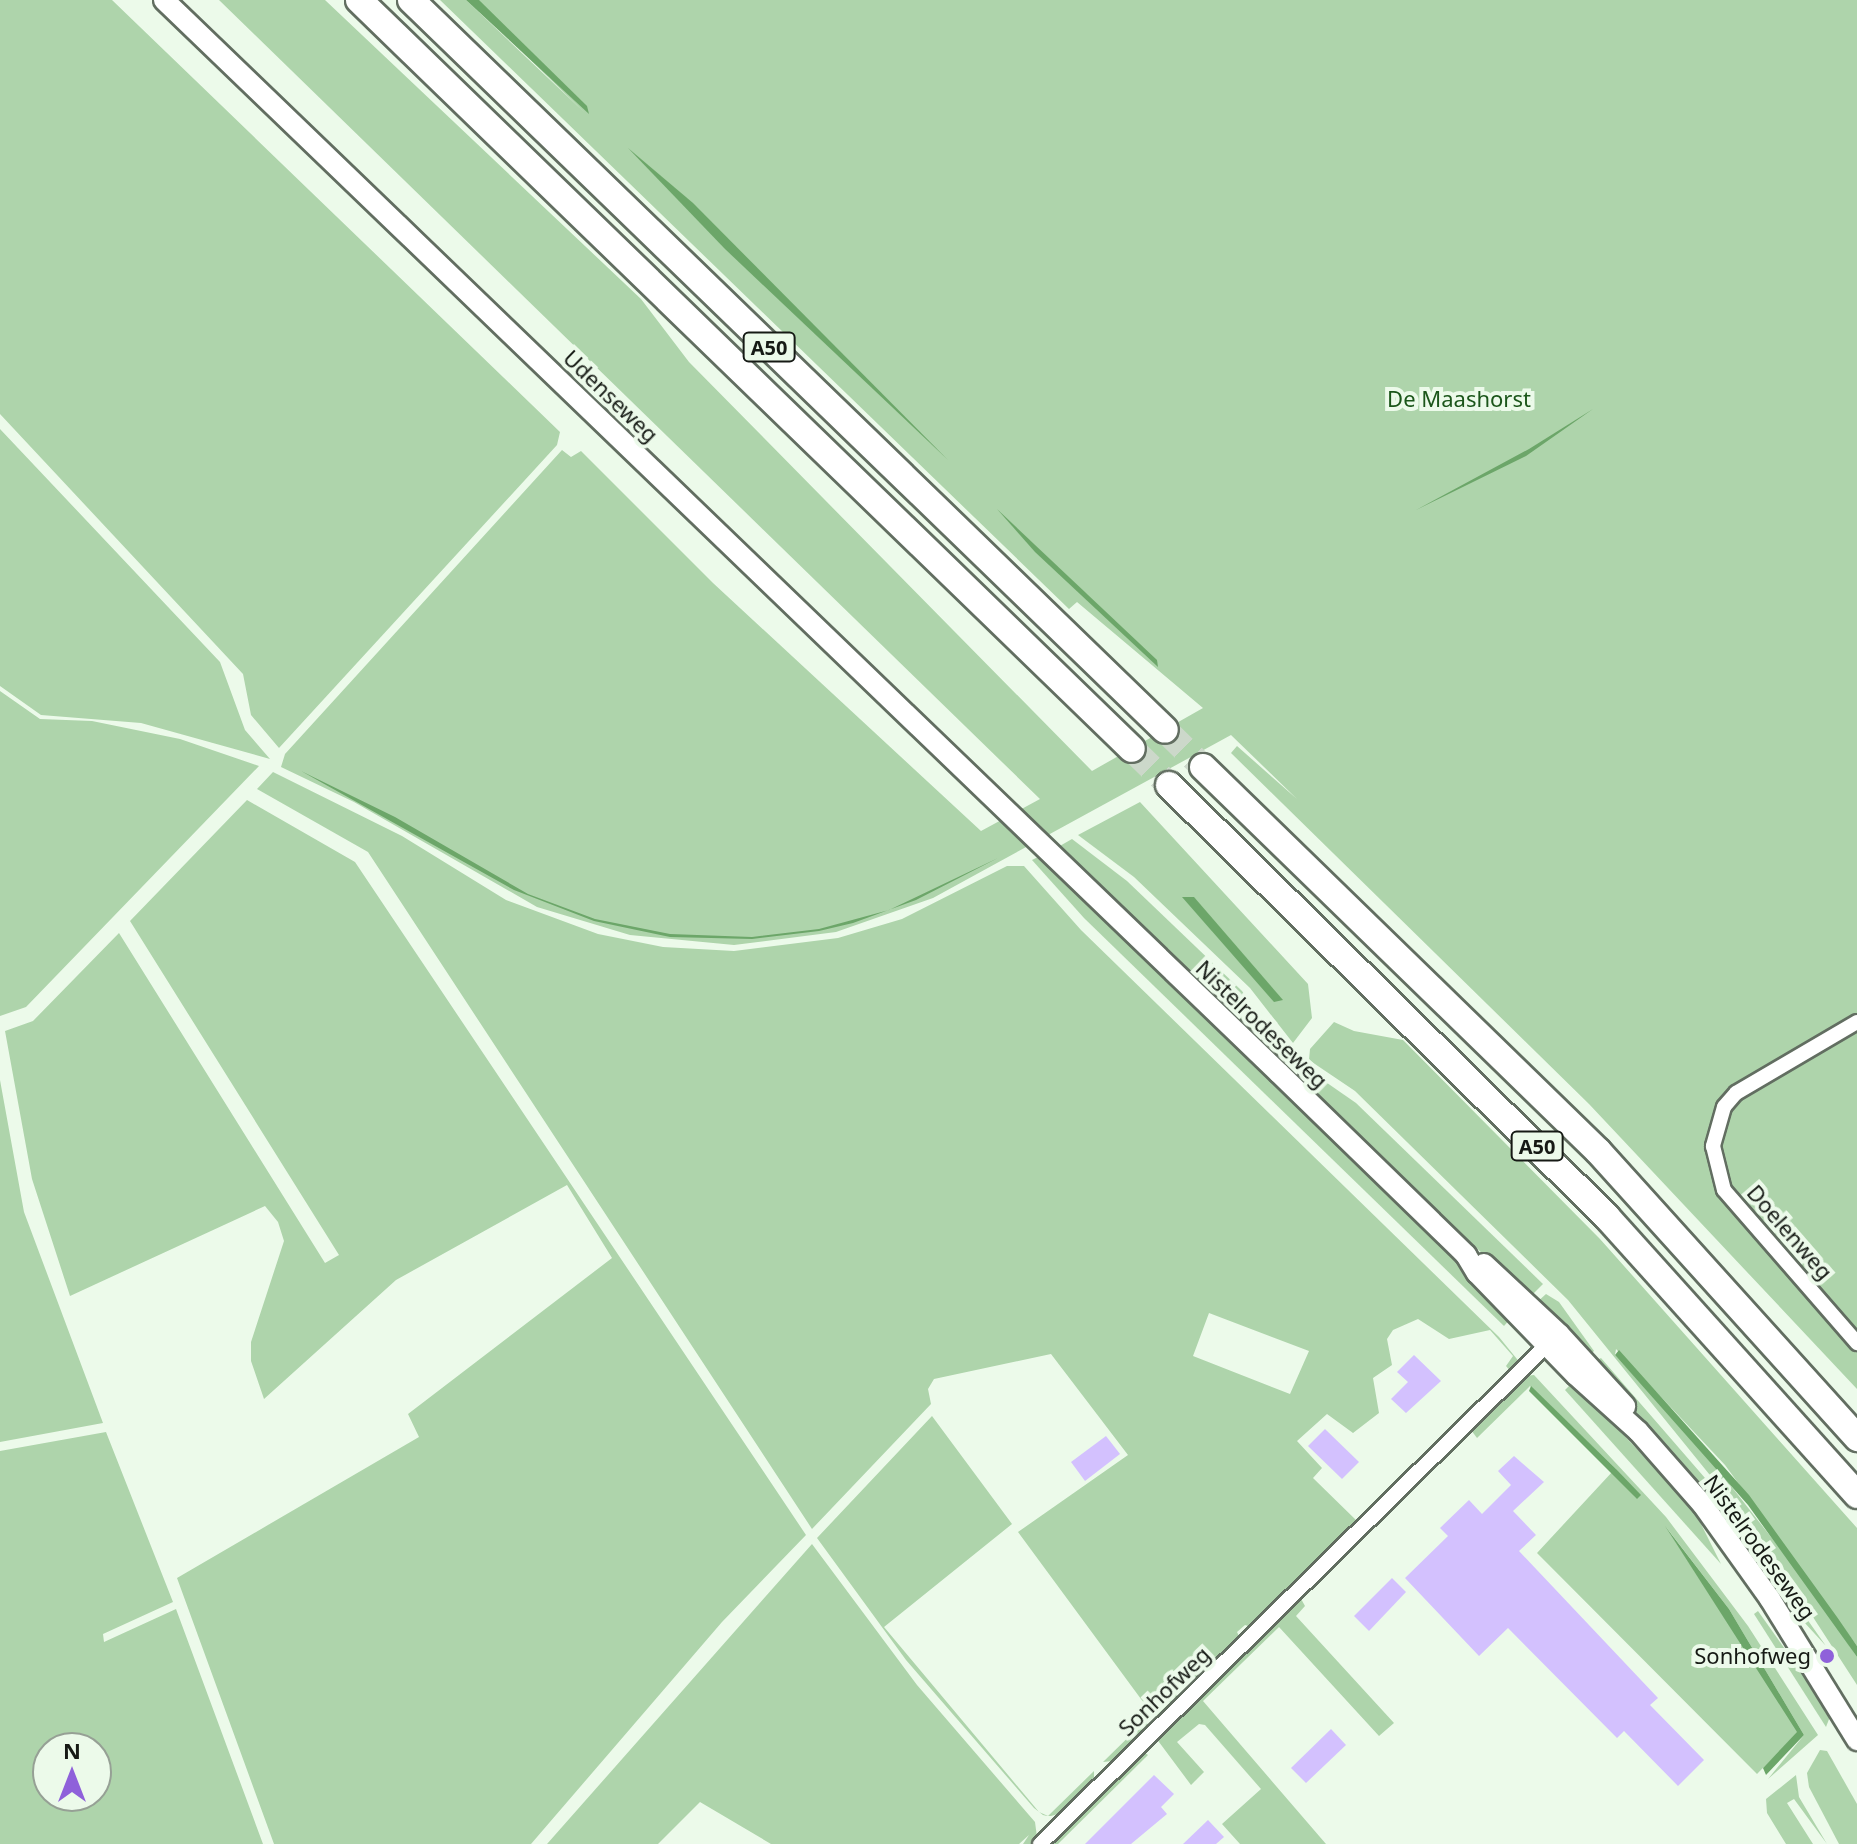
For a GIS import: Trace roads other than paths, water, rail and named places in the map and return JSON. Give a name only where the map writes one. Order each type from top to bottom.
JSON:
[{"type":"highway","name":"A50","points":[[359,0],[1132,749]]},
{"type":"highway","name":"A50","points":[[411,0],[1165,730]]},
{"type":"highway","name":"A50","points":[[1203,767],[1598,1151],[1857,1438]]},
{"type":"highway","name":"A50","points":[[1169,785],[1607,1217],[1857,1495]]},
{"type":"street","name":"Udenseweg","points":[[164,0],[1024,828]]},
{"type":"street","name":"Nistelrodeseweg","points":[[1024,828],[1466,1255],[1487,1266],[1553,1340],[1627,1409],[1638,1431],[1703,1505],[1770,1599],[1857,1740]]},
{"type":"street","name":"Doelenweg","points":[[1857,1022],[1736,1093],[1724,1107],[1713,1146],[1724,1190],[1857,1343]]},
{"type":"street","name":"Sonhofweg","points":[[1040,1844],[1553,1340]]},
{"type":"tunnel","points":[[1165,730],[1203,767]]},
{"type":"tunnel","points":[[1132,749],[1169,785]]},
{"type":"place","name":"Sonhofweg","points":[[1827,1656]]},
{"type":"park label","name":"De Maashorst","points":[[1459,399]]}]
